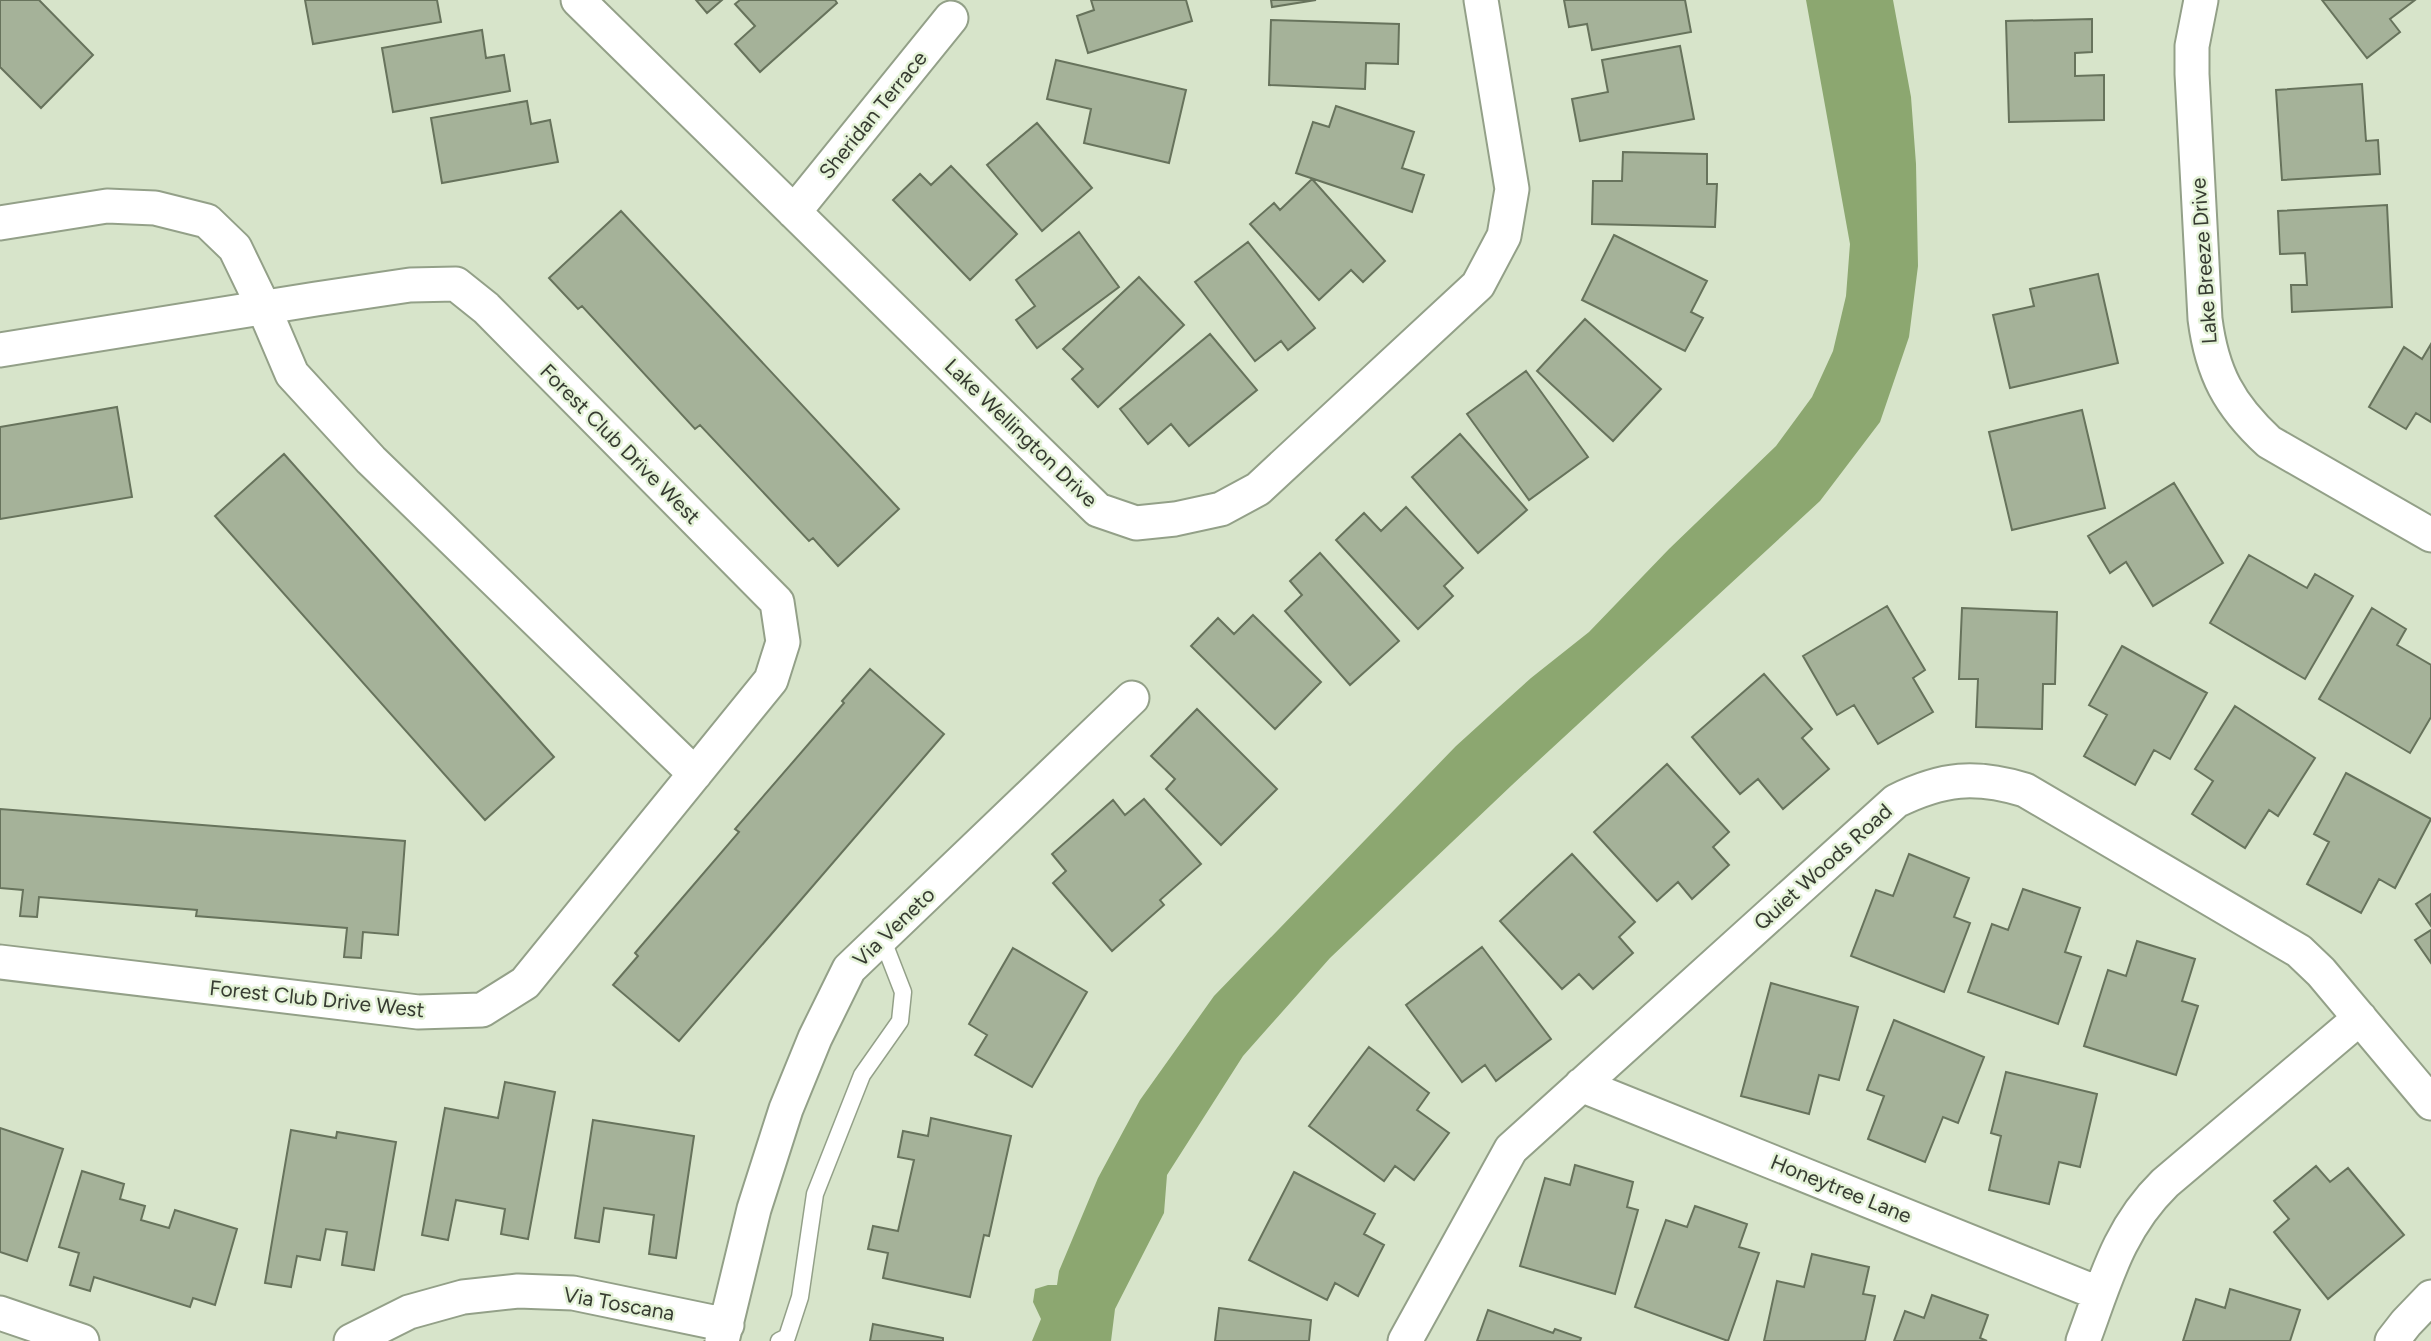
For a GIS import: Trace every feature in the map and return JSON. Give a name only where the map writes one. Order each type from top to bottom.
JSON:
[{"type":"street","name":"Lake Wellington Drive","points":[[578,0],[1098,510],[1136,523],[1175,519],[1221,509],[1258,489],[1478,285],[1504,236],[1512,189],[1481,0]]},
{"type":"street","name":"Lake Breeze Drive","points":[[2201,0],[2192,46],[2192,74],[2204,319],[2208,347],[2218,374],[2231,400],[2248,423],[2269,442],[2431,535]]},
{"type":"street","name":"Sheridan Terrace","points":[[794,212],[951,18]]},
{"type":"street","points":[[0,223],[107,206],[155,208],[207,221],[235,248],[292,374],[371,460],[695,774]]},
{"type":"street","name":"Forest Club Drive West","points":[[0,350],[263,306],[410,285],[456,284],[486,308],[777,602],[783,642],[771,680],[525,983],[482,1010],[418,1012],[0,962]]},
{"type":"street","name":"Via Veneto","points":[[724,1333],[754,1209],[796,1085],[815,1038],[849,969],[1132,698]]},
{"type":"street","name":"Quiet Woods Road","points":[[1405,1341],[1511,1149],[1896,801],[1920,789],[1946,782],[1986,781],[2025,790],[2299,951],[2321,972],[2431,1103]]},
{"type":"street","points":[[2082,1341],[2122,1239],[2144,1203],[2360,1018]]},
{"type":"street","name":"Honeytree Lane","points":[[1581,1084],[2100,1294]]},
{"type":"street","name":"Via Toscana","points":[[351,1341],[410,1312],[463,1297],[518,1291],[573,1293],[724,1333]]},
{"type":"street","points":[[2392,1341],[2431,1297]]},
{"type":"street","points":[[0,1313],[82,1341]]},
{"type":"lane","points":[[779,1341],[787,1337],[800,1297],[816,1194],[862,1075],[900,1021],[903,992],[881,938]]},
{"type":"shaded area","points":[[1806,0],[1893,0],[1911,97],[1916,164],[1918,266],[1909,337],[1880,422],[1820,501],[1512,785],[1330,958],[1243,1056],[1167,1175],[1164,1213],[1115,1309],[1111,1341],[1032,1341],[1041,1319],[1033,1302],[1035,1289],[1057,1285],[1059,1271],[1098,1178],[1140,1100],[1214,996],[1456,746],[1531,678],[1589,632],[1669,549],[1776,446],[1812,397],[1833,351],[1846,296],[1850,244]]},
{"type":"building","points":[[0,0],[39,0],[93,55],[41,108],[0,67]]},
{"type":"building","points":[[305,0],[437,0],[441,22],[313,44]]},
{"type":"building","points":[[696,0],[722,0],[707,13]]},
{"type":"building","points":[[740,0],[835,0],[837,3],[760,72],[735,44],[755,26],[735,4]]},
{"type":"building","points":[[1091,0],[1186,0],[1192,21],[1088,53],[1077,16],[1094,10]]},
{"type":"building","points":[[1271,0],[1316,0],[1272,7]]},
{"type":"building","points":[[1564,0],[1685,0],[1691,32],[1592,50],[1587,24],[1569,27]]},
{"type":"building","points":[[2322,0],[2415,0],[2390,19],[2400,32],[2367,58]]},
{"type":"building","points":[[2092,19],[2092,52],[2075,53],[2075,76],[2104,75],[2104,120],[2009,122],[2006,21]]},
{"type":"building","points":[[1271,20],[1399,24],[1398,64],[1366,63],[1365,89],[1269,85]]},
{"type":"building","points":[[482,30],[486,58],[504,55],[510,91],[393,112],[382,48]]},
{"type":"building","points":[[1680,46],[1694,119],[1580,141],[1572,99],[1608,92],[1602,60]]},
{"type":"building","points":[[1056,60],[1186,90],[1169,163],[1084,143],[1091,109],[1047,99]]},
{"type":"building","points":[[2362,84],[2366,141],[2378,140],[2380,174],[2282,180],[2276,90]]},
{"type":"building","points":[[527,101],[531,124],[550,120],[558,162],[442,183],[431,118]]},
{"type":"building","points":[[1336,106],[1414,132],[1402,168],[1424,175],[1412,212],[1296,173],[1313,122],[1329,127]]},
{"type":"building","points":[[1037,123],[1092,188],[1042,231],[987,165]]},
{"type":"building","points":[[1623,152],[1707,154],[1707,184],[1717,184],[1715,227],[1592,224],[1593,181],[1622,181]]},
{"type":"building","points":[[951,166],[1017,234],[970,280],[893,200],[920,174],[931,185]]},
{"type":"building","points":[[1312,179],[1385,261],[1363,282],[1351,270],[1319,300],[1250,224],[1274,203],[1280,210]]},
{"type":"building","points":[[2387,205],[2392,307],[2292,312],[2291,285],[2307,285],[2305,253],[2280,254],[2278,211]]},
{"type":"building","points":[[621,211],[899,509],[838,566],[813,538],[809,541],[700,425],[695,429],[582,306],[578,309],[549,278]]},
{"type":"building","points":[[1079,232],[1119,287],[1037,348],[1016,320],[1035,306],[1016,280]]},
{"type":"building","points":[[1614,235],[1707,281],[1691,312],[1703,318],[1685,351],[1582,300]]},
{"type":"building","points":[[1248,242],[1315,328],[1288,350],[1281,341],[1255,361],[1195,282]]},
{"type":"building","points":[[2098,274],[2118,363],[2010,388],[1993,315],[2034,306],[2030,289]]},
{"type":"building","points":[[1139,277],[1184,325],[1098,407],[1072,379],[1083,369],[1063,349]]},
{"type":"building","points":[[1585,319],[1661,389],[1613,441],[1537,371]]},
{"type":"building","points":[[1210,334],[1257,390],[1189,446],[1171,424],[1148,444],[1120,409]]},
{"type":"building","points":[[2431,344],[2431,422],[2416,413],[2406,429],[2369,407],[2404,347],[2422,359]]},
{"type":"building","points":[[1526,371],[1588,457],[1529,500],[1467,414]]},
{"type":"building","points":[[117,407],[132,497],[0,519],[0,427]]},
{"type":"building","points":[[2082,410],[2105,508],[2012,530],[1989,432]]},
{"type":"building","points":[[1460,434],[1527,510],[1478,553],[1412,477]]},
{"type":"building","points":[[284,454],[554,757],[485,820],[215,516]]},
{"type":"building","points":[[2174,483],[2223,563],[2153,606],[2126,562],[2110,573],[2088,536]]},
{"type":"building","points":[[1406,507],[1463,568],[1444,586],[1453,596],[1418,629],[1336,540],[1364,513],[1381,531]]},
{"type":"building","points":[[1320,553],[1399,641],[1350,685],[1285,611],[1302,595],[1290,581]]},
{"type":"building","points":[[2249,555],[2307,588],[2315,574],[2353,596],[2305,679],[2210,623]]},
{"type":"building","points":[[1887,606],[1925,670],[1913,678],[1933,712],[1878,744],[1854,705],[1837,715],[1803,656]]},
{"type":"building","points":[[1962,608],[2057,612],[2055,684],[2043,684],[2042,729],[1976,727],[1978,679],[1959,679]]},
{"type":"building","points":[[2372,608],[2406,629],[2397,645],[2431,665],[2431,717],[2410,753],[2319,699]]},
{"type":"building","points":[[1253,615],[1321,682],[1275,729],[1191,646],[1218,618],[1234,634]]},
{"type":"building","points":[[2122,646],[2207,693],[2170,759],[2154,750],[2135,785],[2084,756],[2107,715],[2089,705]]},
{"type":"building","points":[[870,669],[944,734],[679,1041],[613,985],[638,956],[635,953],[739,832],[735,829]]},
{"type":"building","points":[[1764,674],[1812,729],[1802,738],[1829,769],[1783,809],[1758,779],[1740,794],[1692,737]]},
{"type":"building","points":[[2235,706],[2315,758],[2278,816],[2269,810],[2245,848],[2192,814],[2213,781],[2195,769]]},
{"type":"building","points":[[1197,709],[1277,789],[1221,845],[1166,789],[1175,779],[1151,756]]},
{"type":"building","points":[[1667,764],[1729,832],[1713,847],[1729,865],[1692,899],[1678,882],[1657,901],[1594,832]]},
{"type":"building","points":[[2346,773],[2431,819],[2395,888],[2379,879],[2361,913],[2307,884],[2329,842],[2314,834]]},
{"type":"building","points":[[1144,799],[1201,864],[1160,900],[1164,905],[1112,951],[1053,883],[1066,871],[1052,854],[1113,800],[1125,815]]},
{"type":"building","points":[[0,809],[405,841],[398,935],[363,932],[361,958],[344,957],[347,928],[196,916],[197,910],[39,897],[37,917],[20,916],[23,890],[0,888]]},
{"type":"building","points":[[1572,854],[1635,922],[1619,937],[1633,953],[1593,989],[1579,974],[1562,989],[1500,921]]},
{"type":"building","points":[[1909,854],[1969,878],[1954,917],[1970,923],[1944,992],[1851,956],[1876,890],[1893,896]]},
{"type":"building","points":[[2023,889],[2080,908],[2065,952],[2081,957],[2058,1024],[1968,992],[1992,924],[2008,930]]},
{"type":"building","points":[[2431,894],[2431,926],[2416,904]]},
{"type":"building","points":[[2431,930],[2431,963],[2415,940]]},
{"type":"building","points":[[2137,941],[2195,959],[2182,1001],[2198,1006],[2176,1075],[2084,1046],[2108,970],[2126,976]]},
{"type":"building","points":[[1482,947],[1551,1039],[1496,1081],[1485,1065],[1462,1082],[1406,1005]]},
{"type":"building","points":[[1013,948],[1087,992],[1032,1087],[975,1055],[987,1035],[969,1024]]},
{"type":"building","points":[[1771,983],[1858,1007],[1839,1080],[1819,1075],[1809,1114],[1741,1096]]},
{"type":"building","points":[[1894,1020],[1984,1057],[1958,1123],[1943,1117],[1925,1162],[1868,1139],[1884,1096],[1867,1090]]},
{"type":"building","points":[[1369,1047],[1429,1093],[1417,1110],[1449,1133],[1414,1180],[1395,1166],[1384,1181],[1309,1126]]},
{"type":"building","points":[[2006,1072],[2097,1094],[2080,1167],[2059,1162],[2049,1204],[1989,1190],[2001,1136],[1991,1133]]},
{"type":"building","points":[[505,1082],[555,1092],[528,1239],[501,1234],[505,1209],[456,1200],[448,1240],[422,1235],[445,1108],[498,1118]]},
{"type":"building","points":[[931,1118],[1011,1136],[989,1236],[984,1235],[970,1297],[883,1278],[888,1253],[868,1249],[873,1226],[898,1231],[914,1160],[898,1157],[903,1131],[928,1136]]},
{"type":"building","points":[[593,1120],[694,1136],[676,1258],[649,1254],[654,1215],[604,1208],[599,1242],[575,1238]]},
{"type":"building","points":[[0,1128],[63,1149],[27,1261],[0,1252]]},
{"type":"building","points":[[291,1130],[336,1138],[337,1132],[396,1142],[374,1270],[342,1265],[347,1232],[326,1229],[320,1260],[297,1256],[291,1287],[265,1283]]},
{"type":"building","points":[[1575,1165],[1633,1182],[1627,1207],[1638,1210],[1615,1294],[1520,1266],[1545,1178],[1570,1185]]},
{"type":"building","points":[[2316,1166],[2330,1182],[2348,1168],[2404,1235],[2328,1299],[2274,1232],[2289,1219],[2274,1201]]},
{"type":"building","points":[[82,1171],[124,1184],[120,1199],[145,1206],[141,1220],[169,1228],[175,1210],[237,1229],[215,1305],[193,1298],[190,1307],[94,1277],[90,1291],[70,1285],[79,1253],[59,1247]]},
{"type":"building","points":[[1294,1172],[1375,1214],[1364,1234],[1384,1245],[1358,1296],[1335,1283],[1327,1300],[1249,1260]]},
{"type":"building","points":[[1695,1206],[1747,1224],[1739,1247],[1759,1253],[1728,1341],[1635,1307],[1666,1220],[1687,1227]]},
{"type":"building","points":[[1812,1254],[1869,1267],[1863,1294],[1875,1296],[1865,1341],[1764,1341],[1777,1281],[1804,1287]]},
{"type":"building","points":[[2230,1289],[2300,1310],[2290,1341],[2183,1341],[2196,1299],[2225,1308]]},
{"type":"building","points":[[1932,1295],[1988,1315],[1980,1338],[1987,1341],[1894,1341],[1905,1311],[1924,1318]]},
{"type":"building","points":[[1219,1308],[1311,1320],[1309,1341],[1215,1341]]},
{"type":"building","points":[[1488,1310],[1553,1333],[1555,1329],[1581,1338],[1580,1341],[1477,1341]]},
{"type":"building","points":[[873,1324],[943,1338],[943,1341],[870,1341]]}]
